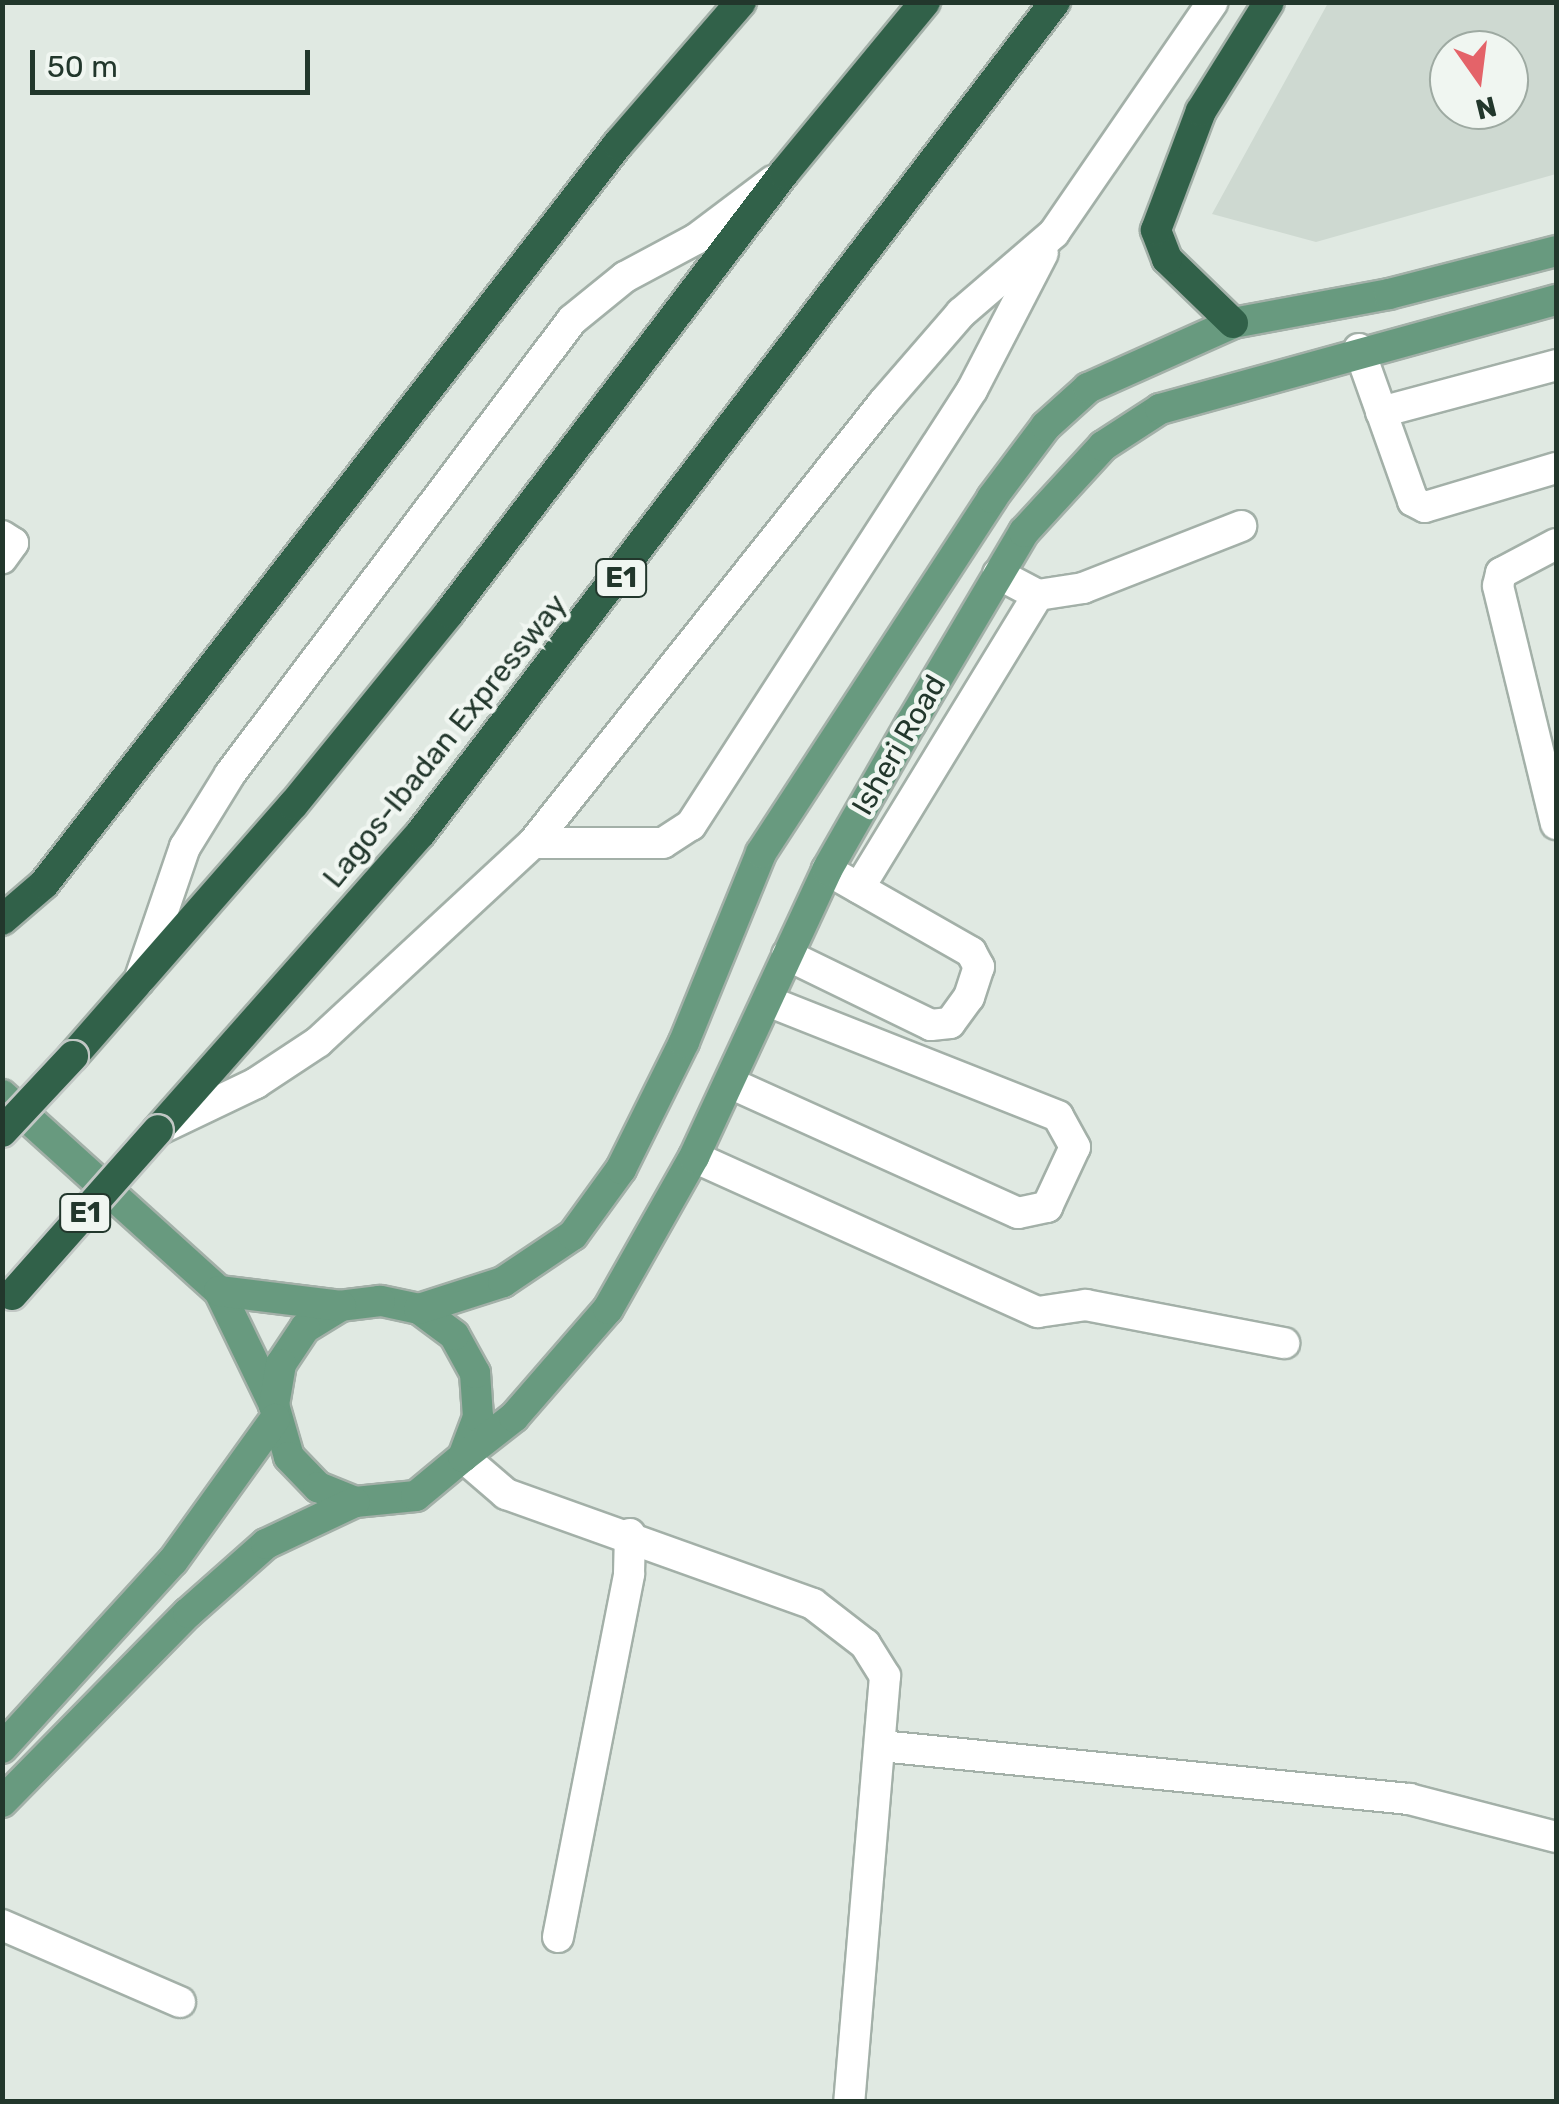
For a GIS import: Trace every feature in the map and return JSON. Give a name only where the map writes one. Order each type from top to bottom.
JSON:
[{"type":"highway","points":[[2,920],[44,884],[618,144],[740,2]]},
{"type":"highway","points":[[2,1132],[138,982],[449,613],[784,173],[926,2]]},
{"type":"highway","name":"Lagos-Ibadan Expressway","points":[[7,1301],[420,834],[1055,2]]},
{"type":"highway","points":[[1233,322],[1168,260],[1156,230],[1201,111],[1269,2]]},
{"type":"main road","name":"Isheri Road","points":[[219,1291],[341,1306],[380,1301],[419,1309],[503,1282],[573,1235],[621,1169],[684,1042],[761,853],[992,498],[1046,426],[1088,388],[1233,322],[1389,294],[1556,250]]},
{"type":"main road","name":"Isheri Road","points":[[355,1502],[416,1496],[514,1417],[608,1308],[694,1157],[827,870],[1024,532],[1103,446],[1160,410],[1359,350],[1556,300]]},
{"type":"main road","points":[[2,1095],[219,1291],[274,1412],[289,1457],[308,1477],[355,1502]]},
{"type":"main road","points":[[2,1748],[174,1561],[239,1478],[274,1412],[281,1364],[305,1328],[341,1306]]},
{"type":"main road","points":[[419,1309],[454,1335],[475,1373],[478,1417],[463,1457]]},
{"type":"main road","points":[[2,1802],[188,1613],[266,1544],[355,1502]]},
{"type":"street","points":[[533,842],[663,843],[690,825],[972,390],[1054,233],[1212,2]]},
{"type":"street","points":[[138,982],[185,847],[230,774],[572,320],[784,173]]},
{"type":"street","points":[[158,1130],[256,1083],[318,1042],[533,842],[884,402],[961,314],[1054,233]]},
{"type":"street","points":[[1359,350],[1413,502],[1424,507],[1556,468]]},
{"type":"street","points":[[1381,412],[1556,365]]},
{"type":"street","points":[[998,574],[1038,595],[1083,588],[1241,526]]},
{"type":"street","points":[[2,536],[13,543],[2,558]]},
{"type":"street","points":[[1556,544],[1500,572],[1498,586],[1556,824]]},
{"type":"street","points":[[859,888],[1038,595]]},
{"type":"street","points":[[787,955],[932,1025],[950,1023],[979,967],[972,952],[827,870]]},
{"type":"street","points":[[730,1083],[1018,1213],[1047,1208],[1074,1147],[1058,1116],[768,1001]]},
{"type":"street","points":[[694,1157],[1038,1312],[1086,1306],[1284,1343]]},
{"type":"street","points":[[463,1457],[506,1494],[630,1534],[813,1604],[865,1644],[886,1676],[849,2102]]},
{"type":"street","points":[[558,1937],[629,1574],[630,1534]]},
{"type":"street","points":[[881,1746],[1409,1799],[1556,1837]]},
{"type":"street","points":[[2,1925],[180,2002]]},
{"type":"shaded area","points":[[1328,3],[1556,3],[1556,174],[1316,242],[1212,214]]}]
